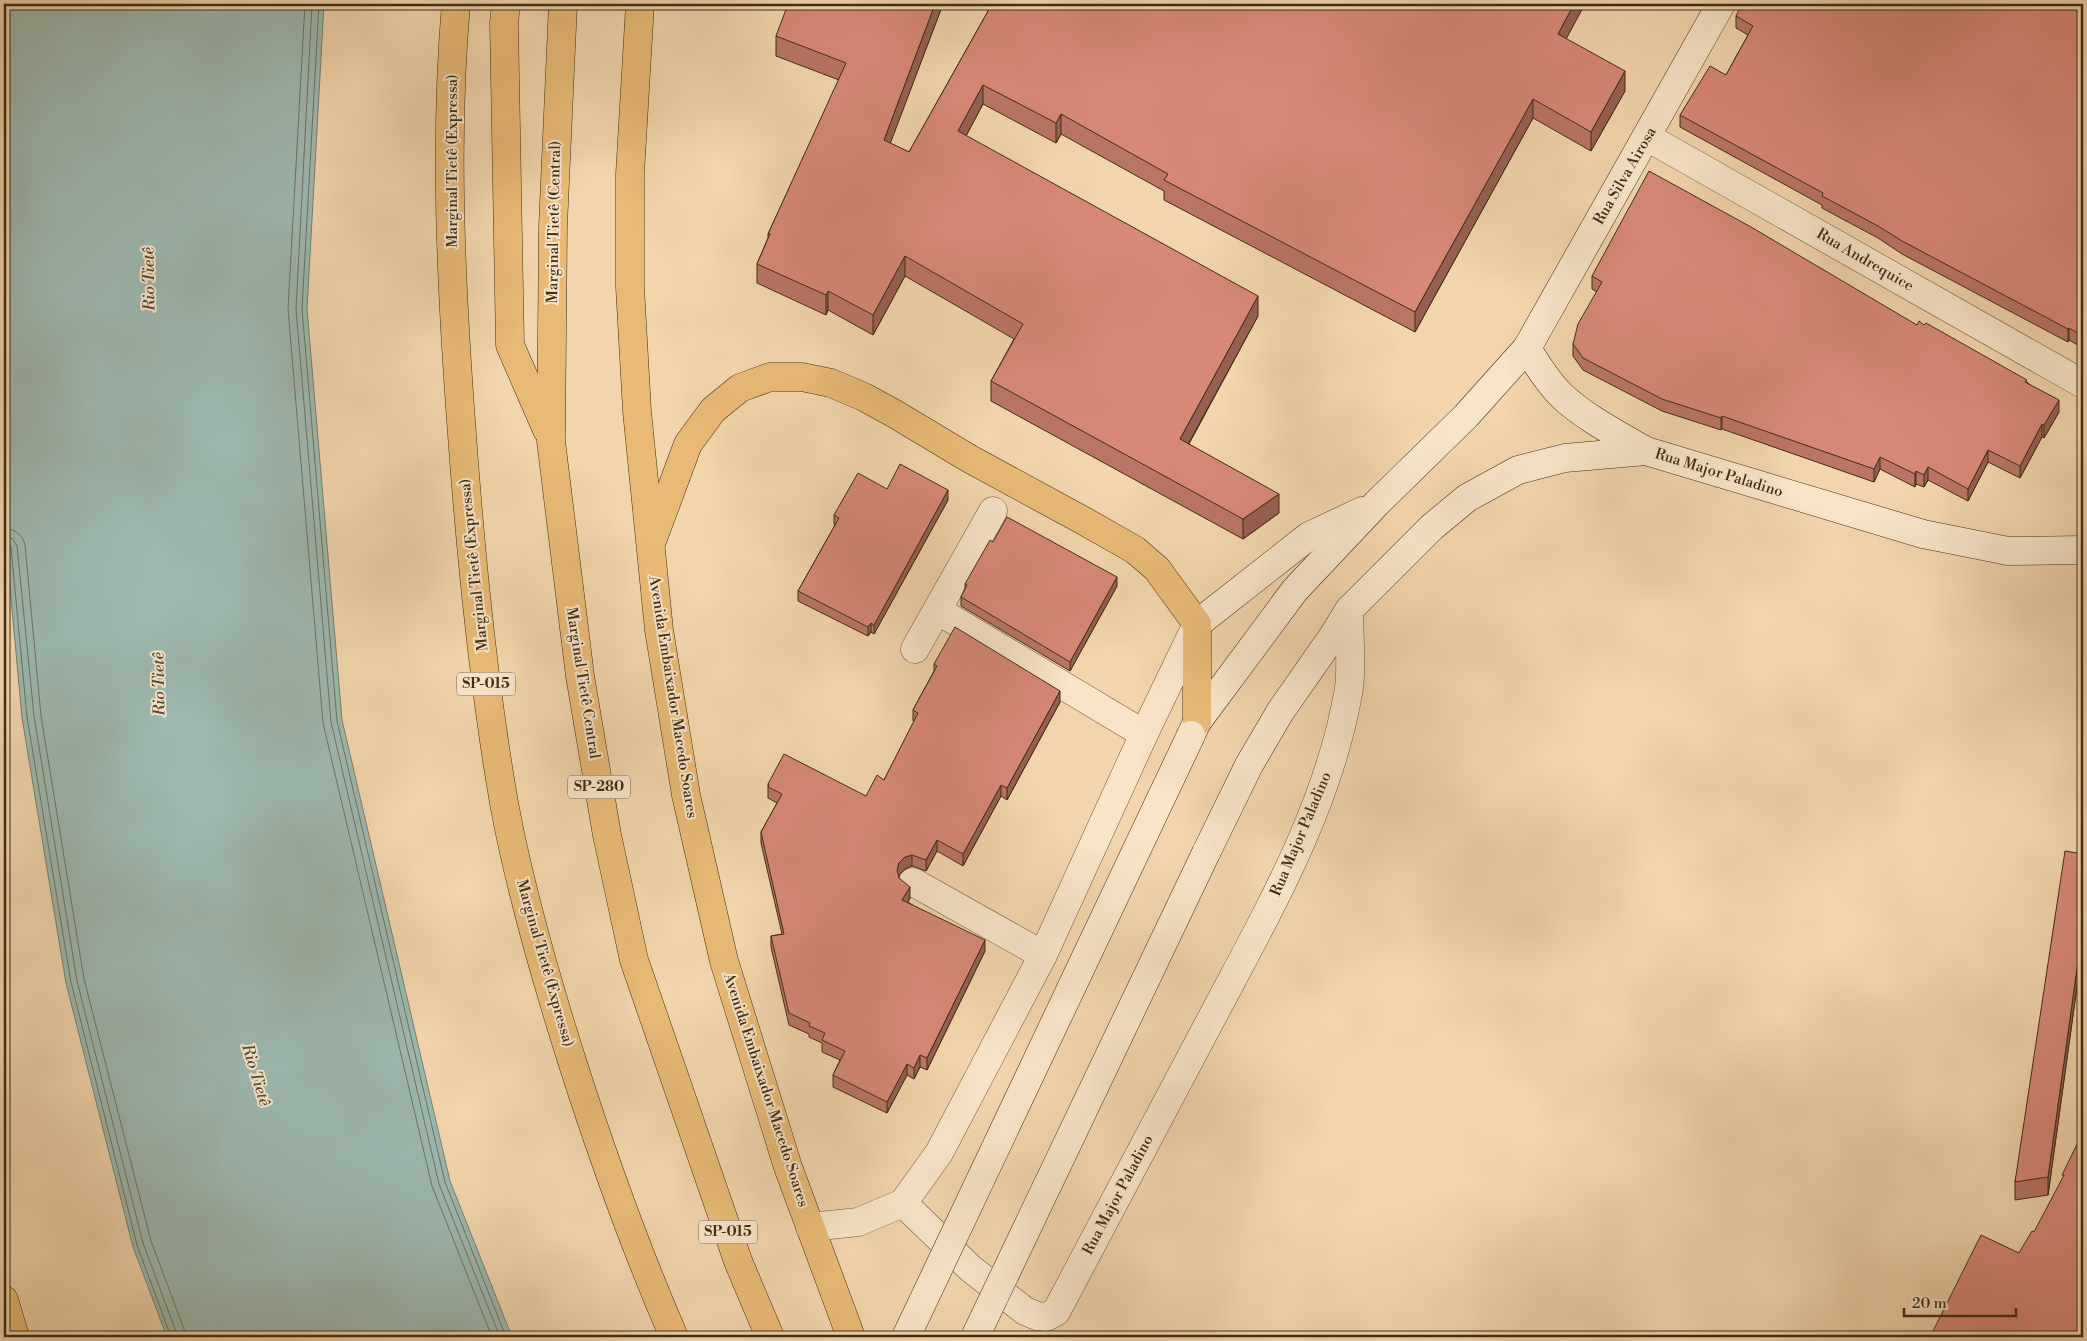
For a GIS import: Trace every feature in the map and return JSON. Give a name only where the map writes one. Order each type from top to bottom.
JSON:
[{"type":"highway","name":"Marginal Tietê (Expressa)","points":[[456,4],[450,141],[452,271],[458,377],[469,530],[484,674],[505,805],[528,912],[562,1027],[599,1143],[646,1273],[674,1337]]},
{"type":"highway","points":[[506,4],[504,24],[510,345],[551,440]]},
{"type":"highway","name":"Marginal Tietê (Central)","points":[[551,440],[553,226],[562,4]]},
{"type":"highway","name":"Avenida Embaixador Macedo Soares","points":[[640,4],[630,174],[630,287],[637,411],[659,630],[686,795],[724,961],[788,1167],[851,1337]]},
{"type":"highway","points":[[650,548],[688,444],[713,410],[740,388],[770,377],[802,377],[831,383],[864,397],[970,459],[1135,550],[1157,569],[1197,624],[1194,729]]},
{"type":"highway","name":"Marginal Tietê Central","points":[[551,440],[580,676],[608,835],[634,960],[691,1124]]},
{"type":"highway","name":"SP-015","points":[[691,1124],[738,1261],[770,1337]]},
{"type":"highway","points":[[4,1300],[15,1337]]},
{"type":"main road","name":"Rua Silva Airosa","points":[[1527,348],[1721,4]]},
{"type":"main road","name":"Rua Andrequice","points":[[1647,137],[2083,384]]},
{"type":"main road","points":[[906,1337],[1194,729],[1295,590],[1377,504],[1466,416],[1527,348],[1541,372],[1562,396],[1606,428],[1646,451]]},
{"type":"main road","name":"Rua Major Paladino","points":[[903,1203],[970,1268],[1025,1311],[1037,1316],[1046,1317],[1056,1312],[1248,950],[1293,860],[1320,797],[1333,757],[1349,686],[1349,610],[1432,527],[1467,498],[1518,470],[1565,458],[1646,451],[1923,534],[2008,551],[2083,550]]},
{"type":"main road","points":[[810,1227],[858,1222],[903,1203],[939,1153],[1043,955],[1144,734],[1197,624],[1309,536],[1377,504]]},
{"type":"main road","points":[[915,649],[993,511]]},
{"type":"main road","points":[[937,610],[1144,734]]},
{"type":"main road","points":[[975,1337],[1253,757],[1280,712],[1349,610]]},
{"type":"main road","points":[[913,882],[1043,955]]},
{"type":"water","name":"Rio Tietê","points":[[4,4],[324,4],[307,309],[342,720],[450,1181],[512,1337],[167,1337],[133,1247],[66,983],[22,718],[4,522]]},
{"type":"building","points":[[788,4],[935,4],[884,140],[909,152],[992,4],[1574,4],[1558,34],[1625,71],[1591,132],[1533,99],[1415,312],[1164,180],[1168,174],[1061,114],[1056,123],[983,85],[958,131],[1258,296],[1180,439],[1279,494],[1243,519],[991,381],[1023,324],[905,256],[873,315],[828,291],[826,295],[757,264],[770,234],[768,234],[846,63],[776,36]]},
{"type":"building","points":[[1742,4],[2083,4],[2083,336],[1902,241],[1822,196],[1823,193],[1680,115],[1710,66],[1726,75],[1753,26],[1736,16]]},
{"type":"building","points":[[1649,171],[1751,227],[1917,325],[1919,321],[1924,325],[1926,323],[2059,400],[2044,425],[2042,424],[2020,466],[1988,450],[1968,489],[1928,467],[1924,475],[1916,471],[1915,474],[1880,457],[1874,469],[1722,416],[1721,418],[1662,399],[1583,358],[1573,344],[1578,324],[1602,282],[1592,276]]},
{"type":"building","points":[[900,464],[948,490],[874,625],[871,623],[868,627],[798,591],[839,518],[834,515],[858,473],[887,489]]},
{"type":"building","points":[[1007,517],[1117,577],[1070,662],[961,597],[967,585],[965,584],[990,540],[993,542]]},
{"type":"building","points":[[955,627],[1060,691],[1007,788],[1001,785],[963,854],[937,840],[926,860],[912,855],[905,857],[899,863],[897,870],[899,878],[910,887],[902,900],[985,940],[927,1058],[920,1055],[914,1068],[907,1064],[887,1102],[833,1075],[845,1051],[822,1040],[825,1033],[809,1026],[810,1023],[789,1013],[771,936],[784,934],[761,832],[782,794],[768,787],[768,784],[784,754],[866,796],[877,775],[884,780],[918,713],[913,710],[937,666],[934,664]]},
{"type":"building","points":[[2065,851],[2083,854],[2083,925],[2048,1177],[2015,1182]]},
{"type":"building","points":[[2083,1132],[2083,1337],[1930,1337],[1981,1235],[2019,1253],[2032,1231],[2034,1232],[2064,1175],[2062,1175]]}]
